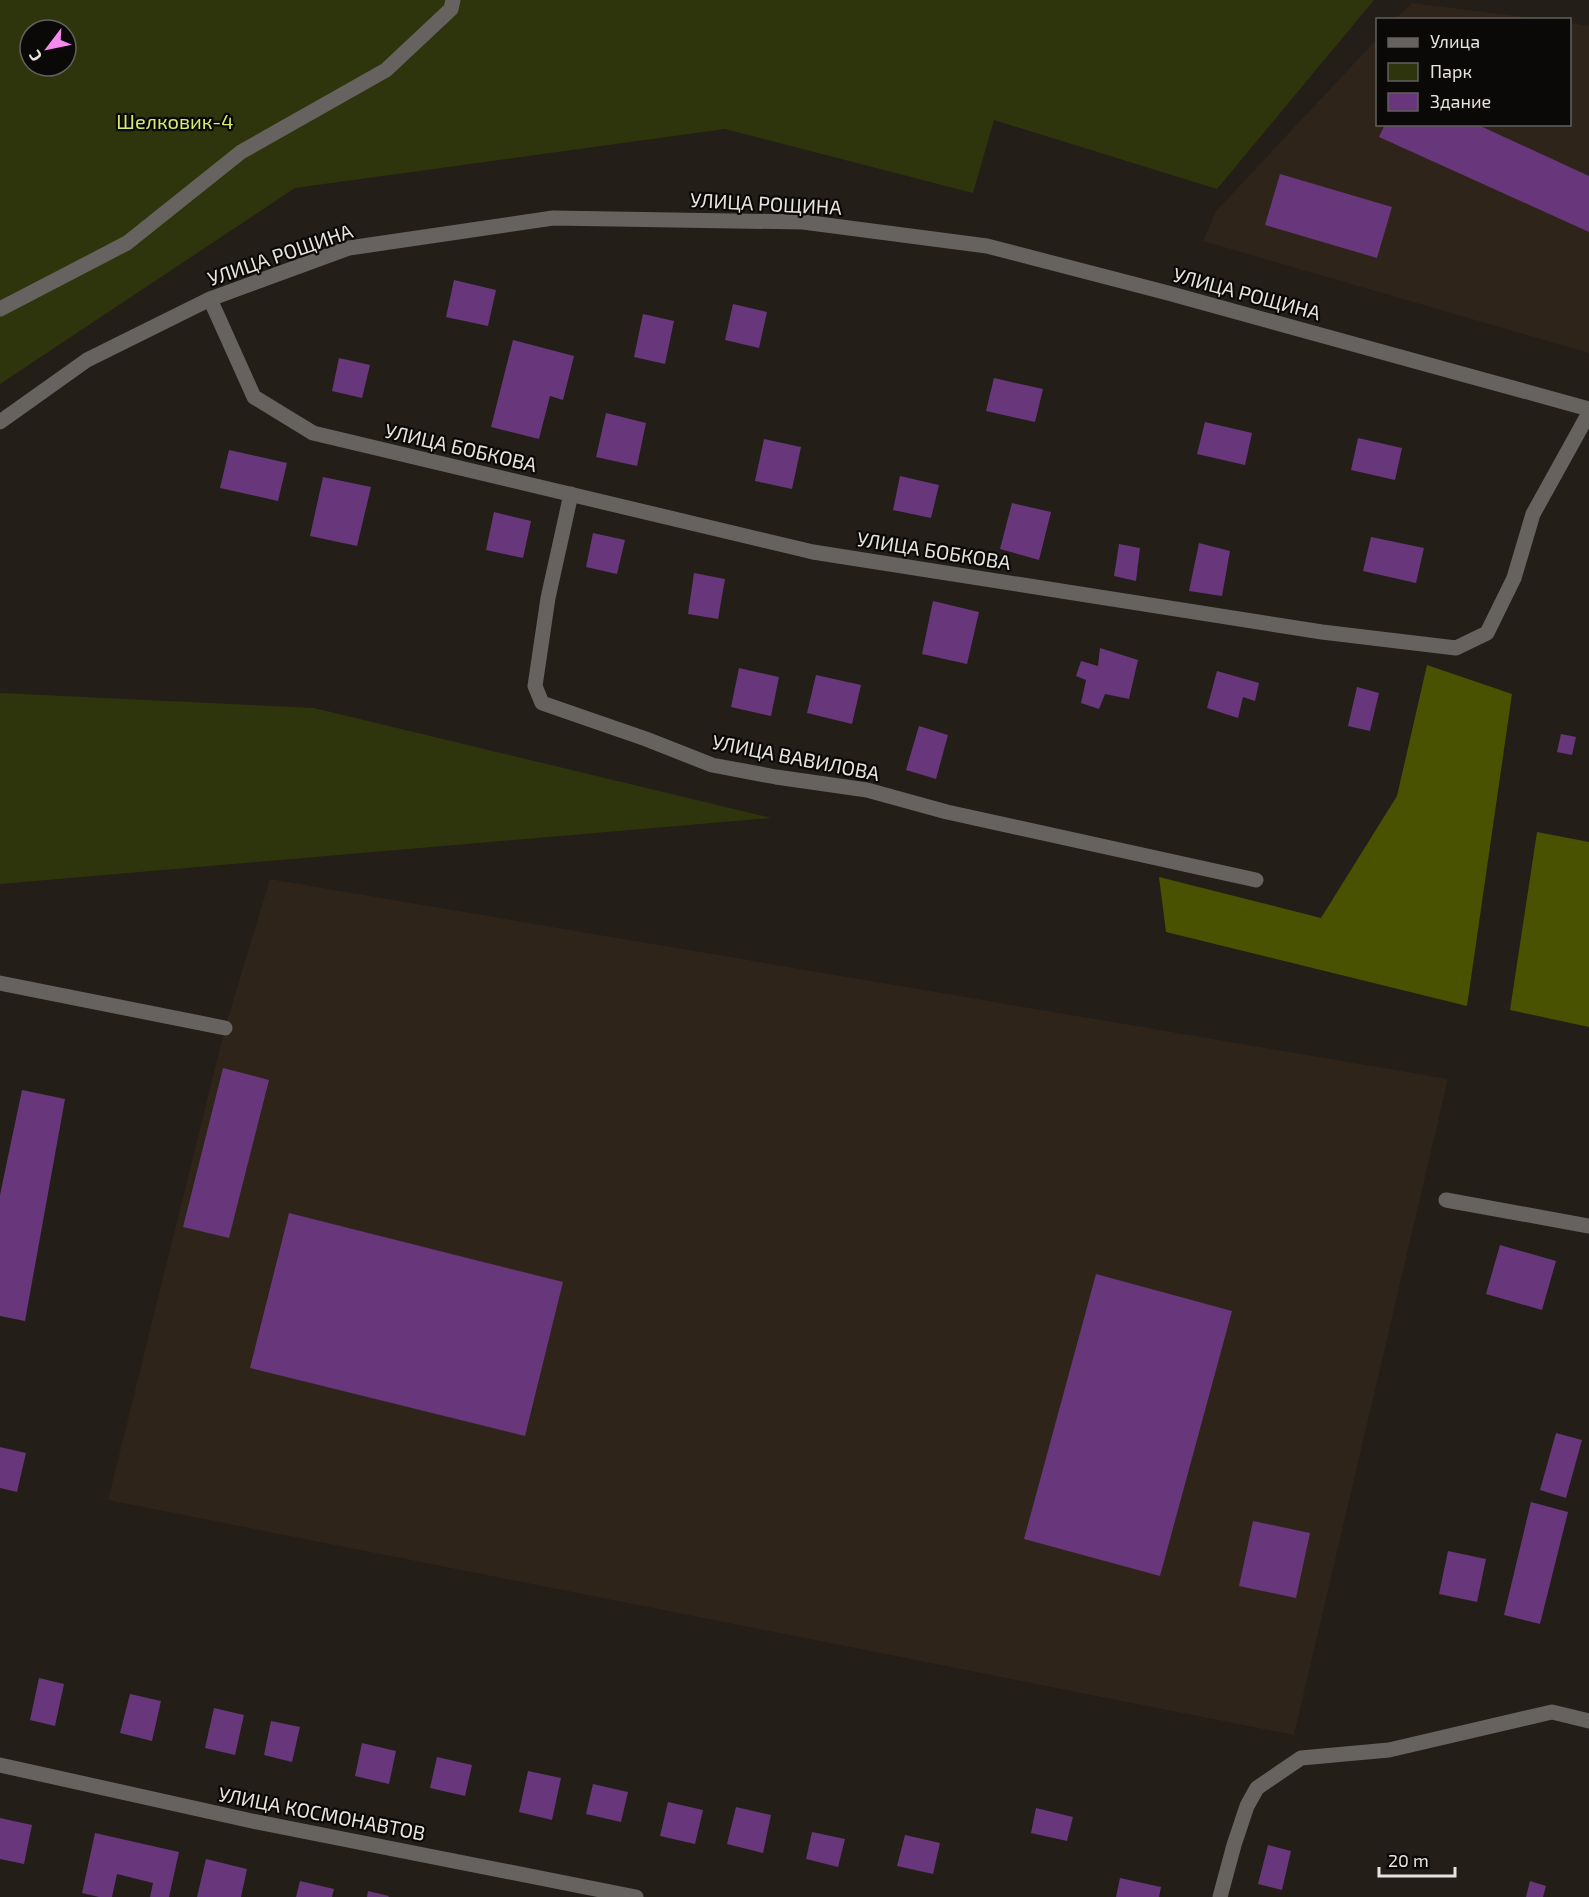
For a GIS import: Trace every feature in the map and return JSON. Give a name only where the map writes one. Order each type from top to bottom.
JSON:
[{"type":"street","points":[[0,309],[127,243],[241,152],[386,70],[450,9],[453,0]]},
{"type":"street","name":"УЛИЦА РОЩИНА","points":[[0,422],[87,360],[210,299],[349,248],[553,218],[803,222],[987,246],[1168,293],[1589,411]]},
{"type":"street","name":"УЛИЦА БОБКОВА","points":[[210,299],[254,397],[313,433],[813,552],[1322,632],[1456,648],[1487,633],[1514,578],[1533,514],[1589,411]]},
{"type":"street","name":"УЛИЦА ВАВИЛОВА","points":[[571,494],[548,598],[535,686],[542,703],[646,739],[712,765],[867,790],[947,812],[1256,880]]},
{"type":"street","points":[[0,983],[225,1029]]},
{"type":"street","points":[[1446,1200],[1589,1226]]},
{"type":"street","points":[[1220,1897],[1247,1806],[1257,1788],[1301,1758],[1389,1750],[1552,1712],[1589,1721]]},
{"type":"street","name":"УЛИЦА КОСМОНАВТОВ","points":[[0,1766],[263,1823],[636,1897]]},
{"type":"shaded area","points":[[1412,3],[1533,18],[1397,18]]},
{"type":"shaded area","points":[[1571,23],[1589,26],[1589,353],[1203,241],[1216,211],[1376,40],[1376,126],[1571,126]]},
{"type":"shaded area","points":[[270,879],[1448,1079],[1294,1735],[108,1500],[225,1028]]},
{"type":"green space","name":"Шелковик-4","points":[[0,0],[1374,0],[1217,189],[994,120],[973,193],[725,129],[295,188],[0,384]]},
{"type":"green space","points":[[1427,665],[1512,694],[1467,1006],[1166,932],[1159,877],[1321,918],[1397,796]]},
{"type":"green space","points":[[0,693],[314,708],[771,818],[0,884]]},
{"type":"green space","points":[[1537,832],[1589,842],[1589,1027],[1510,1010]]},
{"type":"building","points":[[1384,126],[1480,126],[1589,176],[1589,232],[1379,137]]},
{"type":"building","points":[[1280,174],[1392,207],[1377,258],[1265,225]]},
{"type":"building","points":[[454,280],[496,290],[488,326],[446,317]]},
{"type":"building","points":[[733,304],[767,312],[759,348],[725,340]]},
{"type":"building","points":[[643,314],[674,321],[665,364],[634,357]]},
{"type":"building","points":[[513,340],[574,356],[563,400],[550,396],[539,439],[491,427]]},
{"type":"building","points":[[339,358],[370,365],[362,398],[332,391]]},
{"type":"building","points":[[994,378],[1043,389],[1035,422],[986,411]]},
{"type":"building","points":[[606,413],[646,423],[637,466],[596,457]]},
{"type":"building","points":[[1205,422],[1252,433],[1245,465],[1197,454]]},
{"type":"building","points":[[1358,438],[1402,448],[1395,480],[1351,470]]},
{"type":"building","points":[[764,439],[801,447],[792,489],[755,481]]},
{"type":"building","points":[[229,450],[287,463],[278,501],[220,488]]},
{"type":"building","points":[[900,476],[939,485],[931,518],[893,510]]},
{"type":"building","points":[[323,477],[371,487],[357,546],[310,536]]},
{"type":"building","points":[[1012,503],[1051,512],[1039,560],[1000,549]]},
{"type":"building","points":[[494,512],[531,521],[523,558],[486,550]]},
{"type":"building","points":[[593,533],[625,540],[617,574],[586,567]]},
{"type":"building","points":[[1371,537],[1424,548],[1416,583],[1363,571]]},
{"type":"building","points":[[1199,543],[1230,551],[1222,596],[1189,591]]},
{"type":"building","points":[[1119,544],[1140,548],[1136,581],[1114,576]]},
{"type":"building","points":[[694,573],[725,579],[718,619],[688,614]]},
{"type":"building","points":[[933,601],[979,612],[967,664],[922,654]]},
{"type":"building","points":[[1100,648],[1138,660],[1129,699],[1105,694],[1099,709],[1081,703],[1086,680],[1076,676],[1081,661],[1098,666]]},
{"type":"building","points":[[739,668],[779,677],[771,716],[731,707]]},
{"type":"building","points":[[1217,671],[1259,683],[1255,701],[1243,697],[1238,718],[1207,708]]},
{"type":"building","points":[[816,675],[861,685],[852,724],[807,713]]},
{"type":"building","points":[[1357,687],[1379,693],[1370,731],[1348,726]]},
{"type":"building","points":[[919,726],[948,735],[936,779],[906,770]]},
{"type":"building","points":[[1561,734],[1576,737],[1572,755],[1557,752]]},
{"type":"building","points":[[223,1068],[269,1080],[229,1238],[183,1227]]},
{"type":"building","points":[[22,1090],[65,1099],[25,1321],[0,1316],[0,1195]]},
{"type":"building","points":[[289,1213],[563,1282],[525,1436],[250,1368]]},
{"type":"building","points":[[1500,1245],[1556,1261],[1542,1310],[1486,1294]]},
{"type":"building","points":[[1096,1274],[1232,1311],[1160,1576],[1024,1539]]},
{"type":"building","points":[[1556,1433],[1582,1440],[1566,1498],[1540,1490]]},
{"type":"building","points":[[0,1447],[26,1453],[17,1492],[0,1488]]},
{"type":"building","points":[[1531,1502],[1568,1512],[1540,1624],[1504,1615]]},
{"type":"building","points":[[1253,1521],[1310,1533],[1296,1598],[1239,1586]]},
{"type":"building","points":[[1448,1551],[1486,1559],[1477,1602],[1439,1594]]},
{"type":"building","points":[[39,1678],[64,1684],[55,1726],[30,1720]]},
{"type":"building","points":[[130,1694],[161,1701],[152,1741],[120,1733]]},
{"type":"building","points":[[214,1708],[244,1715],[235,1755],[205,1748]]},
{"type":"building","points":[[271,1721],[300,1727],[292,1762],[264,1755]]},
{"type":"building","points":[[362,1743],[396,1751],[389,1784],[355,1776]]},
{"type":"building","points":[[437,1757],[472,1765],[465,1796],[430,1788]]},
{"type":"building","points":[[528,1771],[561,1778],[552,1820],[519,1812]]},
{"type":"building","points":[[593,1784],[628,1792],[621,1822],[586,1814]]},
{"type":"building","points":[[668,1802],[703,1810],[695,1844],[660,1836]]},
{"type":"building","points":[[736,1807],[771,1815],[763,1853],[727,1844]]},
{"type":"building","points":[[1036,1808],[1073,1817],[1067,1841],[1031,1833]]},
{"type":"building","points":[[0,1818],[32,1825],[24,1864],[0,1859]]},
{"type":"building","points":[[812,1832],[845,1839],[838,1867],[806,1859]]},
{"type":"building","points":[[95,1833],[179,1852],[169,1897],[150,1897],[153,1883],[117,1874],[112,1897],[82,1893]]},
{"type":"building","points":[[905,1835],[940,1843],[933,1874],[897,1866]]},
{"type":"building","points":[[1268,1845],[1291,1851],[1282,1890],[1258,1884]]},
{"type":"building","points":[[206,1859],[247,1869],[241,1897],[197,1897]]},
{"type":"building","points":[[1120,1878],[1161,1887],[1159,1897],[1116,1897]]},
{"type":"building","points":[[300,1881],[334,1889],[332,1897],[296,1897]]},
{"type":"building","points":[[1530,1881],[1546,1886],[1543,1897],[1526,1897]]},
{"type":"building","points":[[368,1891],[389,1896],[367,1897]]}]
